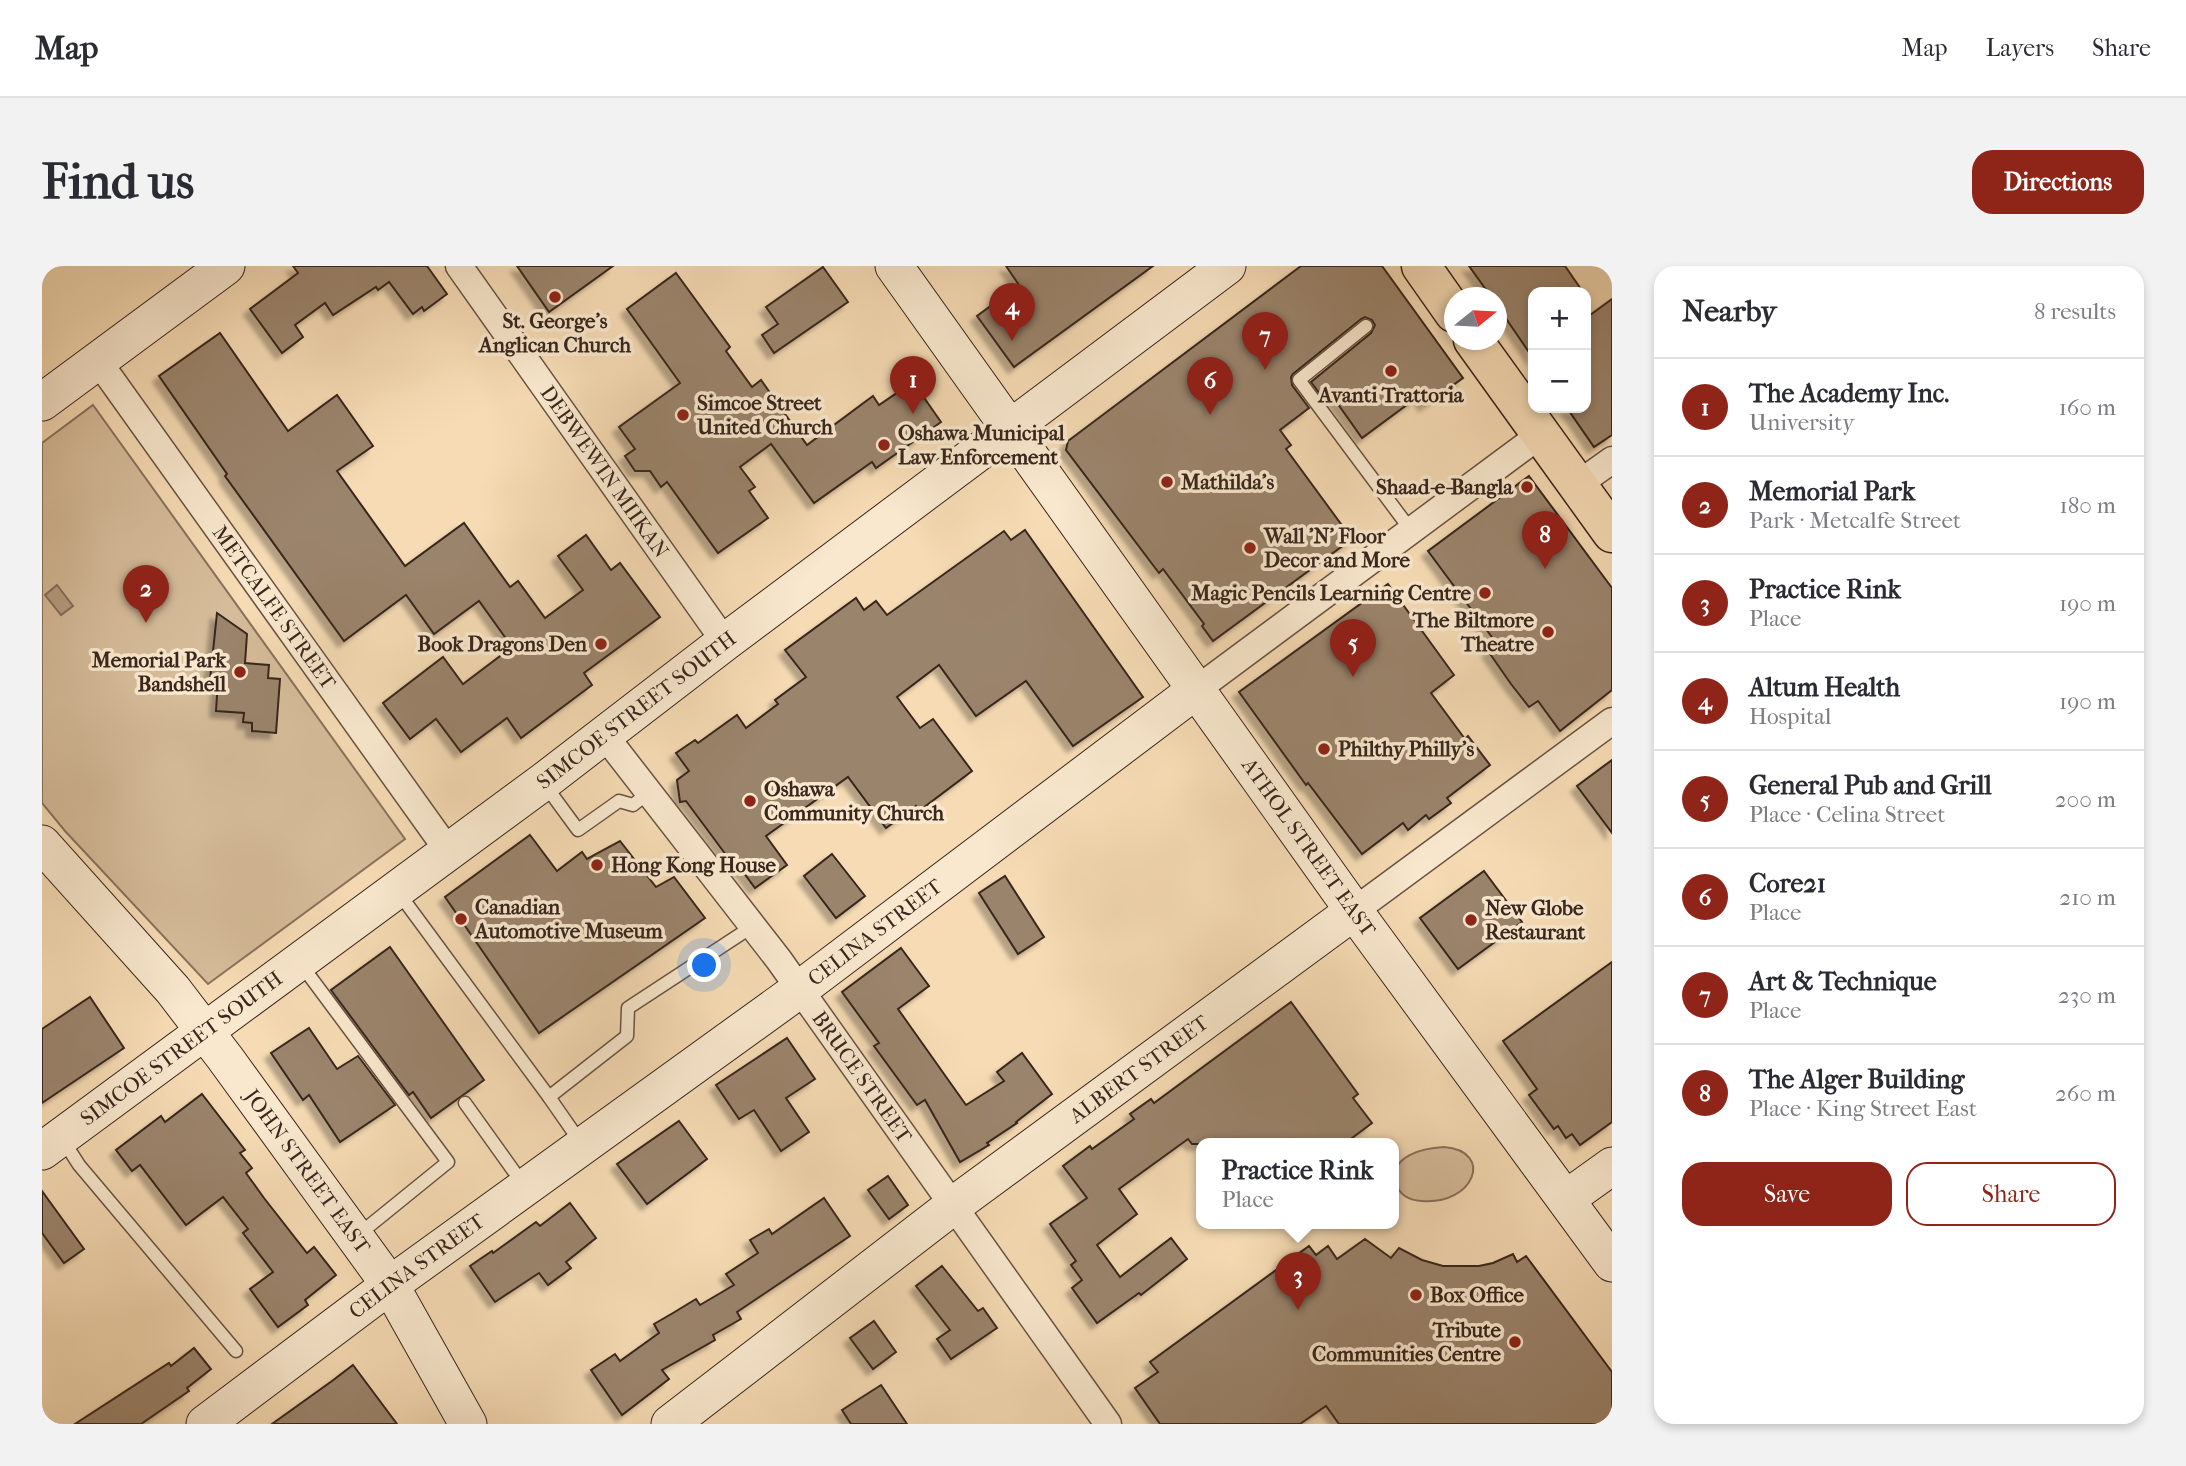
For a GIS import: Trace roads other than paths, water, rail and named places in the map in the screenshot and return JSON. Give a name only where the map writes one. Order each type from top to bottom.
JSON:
[{"type":"main road","points":[[42,402],[226,266]]},
{"type":"main road","name":"SIMCOE STREET SOUTH","points":[[51,1144],[605,736],[725,642],[1227,266]]},
{"type":"main road","points":[[1421,266],[1444,299]]},
{"type":"main road","name":"ATHOL STREET EAST","points":[[903,272],[1029,458],[1354,911],[1612,1263]]},
{"type":"main road","points":[[1480,350],[1612,533]]},
{"type":"main road","name":"CELINA STREET","points":[[205,1424],[390,1285],[800,989],[1196,690]]},
{"type":"main road","name":"JOHN STREET EAST","points":[[42,844],[173,990],[205,1031],[390,1285],[468,1424]]},
{"type":"main road","name":"ALBERT STREET","points":[[670,1424],[954,1205],[1354,911]]},
{"type":"main road","points":[[1566,1199],[1612,1166]]},
{"type":"street","name":"DEBWEWIN MIIKAN","points":[[459,266],[725,642]]},
{"type":"street","name":"METCALFE STREET","points":[[98,361],[449,852]]},
{"type":"street","name":"CELINA STREET","points":[[1196,690],[1540,435]]},
{"type":"street","points":[[1577,485],[1612,460]]},
{"type":"street","name":"ALBERT STREET","points":[[1354,911],[1612,722]]},
{"type":"street","name":"BRUCE STREET","points":[[605,736],[800,989],[1108,1424]]},
{"type":"lane","points":[[1366,326],[1299,380],[1410,529]]},
{"type":"lane","points":[[543,782],[578,830],[619,801],[633,805],[648,793]]},
{"type":"lane","points":[[397,890],[583,1146]]},
{"type":"lane","points":[[549,1097],[627,1037],[628,1008],[753,926]]},
{"type":"lane","points":[[299,962],[448,1162],[355,1237]]},
{"type":"lane","points":[[465,1103],[526,1187]]},
{"type":"lane","points":[[51,1144],[79,1165],[236,1351]]},
{"type":"place","name":"St. George's Anglican Church","points":[[555,297]]},
{"type":"place","name":"Altum Health","points":[[1012,341]]},
{"type":"place","name":"Art & Technique","points":[[1265,370]]},
{"type":"place","name":"Avanti Trattoria","points":[[1391,371]]},
{"type":"place","name":"The Academy Inc.","points":[[913,414]]},
{"type":"place","name":"Simcoe Street United Church","points":[[683,415]]},
{"type":"place","name":"Core21","points":[[1210,415]]},
{"type":"place","name":"Oshawa Municipal Law Enforcement","points":[[884,445]]},
{"type":"place","name":"Mathilda's","points":[[1167,482]]},
{"type":"place","name":"Shaad-e-Bangla","points":[[1527,487]]},
{"type":"place","name":"Wall 'N' Floor Decor and More","points":[[1250,548]]},
{"type":"place","name":"The Alger Building","points":[[1545,569]]},
{"type":"place","name":"Magic Pencils Learning Centre","points":[[1485,593]]},
{"type":"place","name":"Memorial Park","points":[[146,623]]},
{"type":"place","name":"The Biltmore Theatre","points":[[1548,632]]},
{"type":"place","name":"Book Dragons Den","points":[[601,644]]},
{"type":"place","name":"Memorial Park Bandshell","points":[[240,672]]},
{"type":"place","name":"General Pub and Grill","points":[[1353,677]]},
{"type":"place","name":"Philthy Philly's","points":[[1324,749]]},
{"type":"place","name":"Oshawa Community Church","points":[[750,801]]},
{"type":"place","name":"Hong Kong House","points":[[597,865]]},
{"type":"place","name":"Canadian Automotive Museum","points":[[461,919]]},
{"type":"place","name":"New Globe Restaurant","points":[[1471,920]]},
{"type":"place","name":"Box Office","points":[[1416,1295]]},
{"type":"place","name":"Practice Rink","points":[[1298,1310]]},
{"type":"place","name":"Tribute Communities Centre","points":[[1515,1342]]}]
